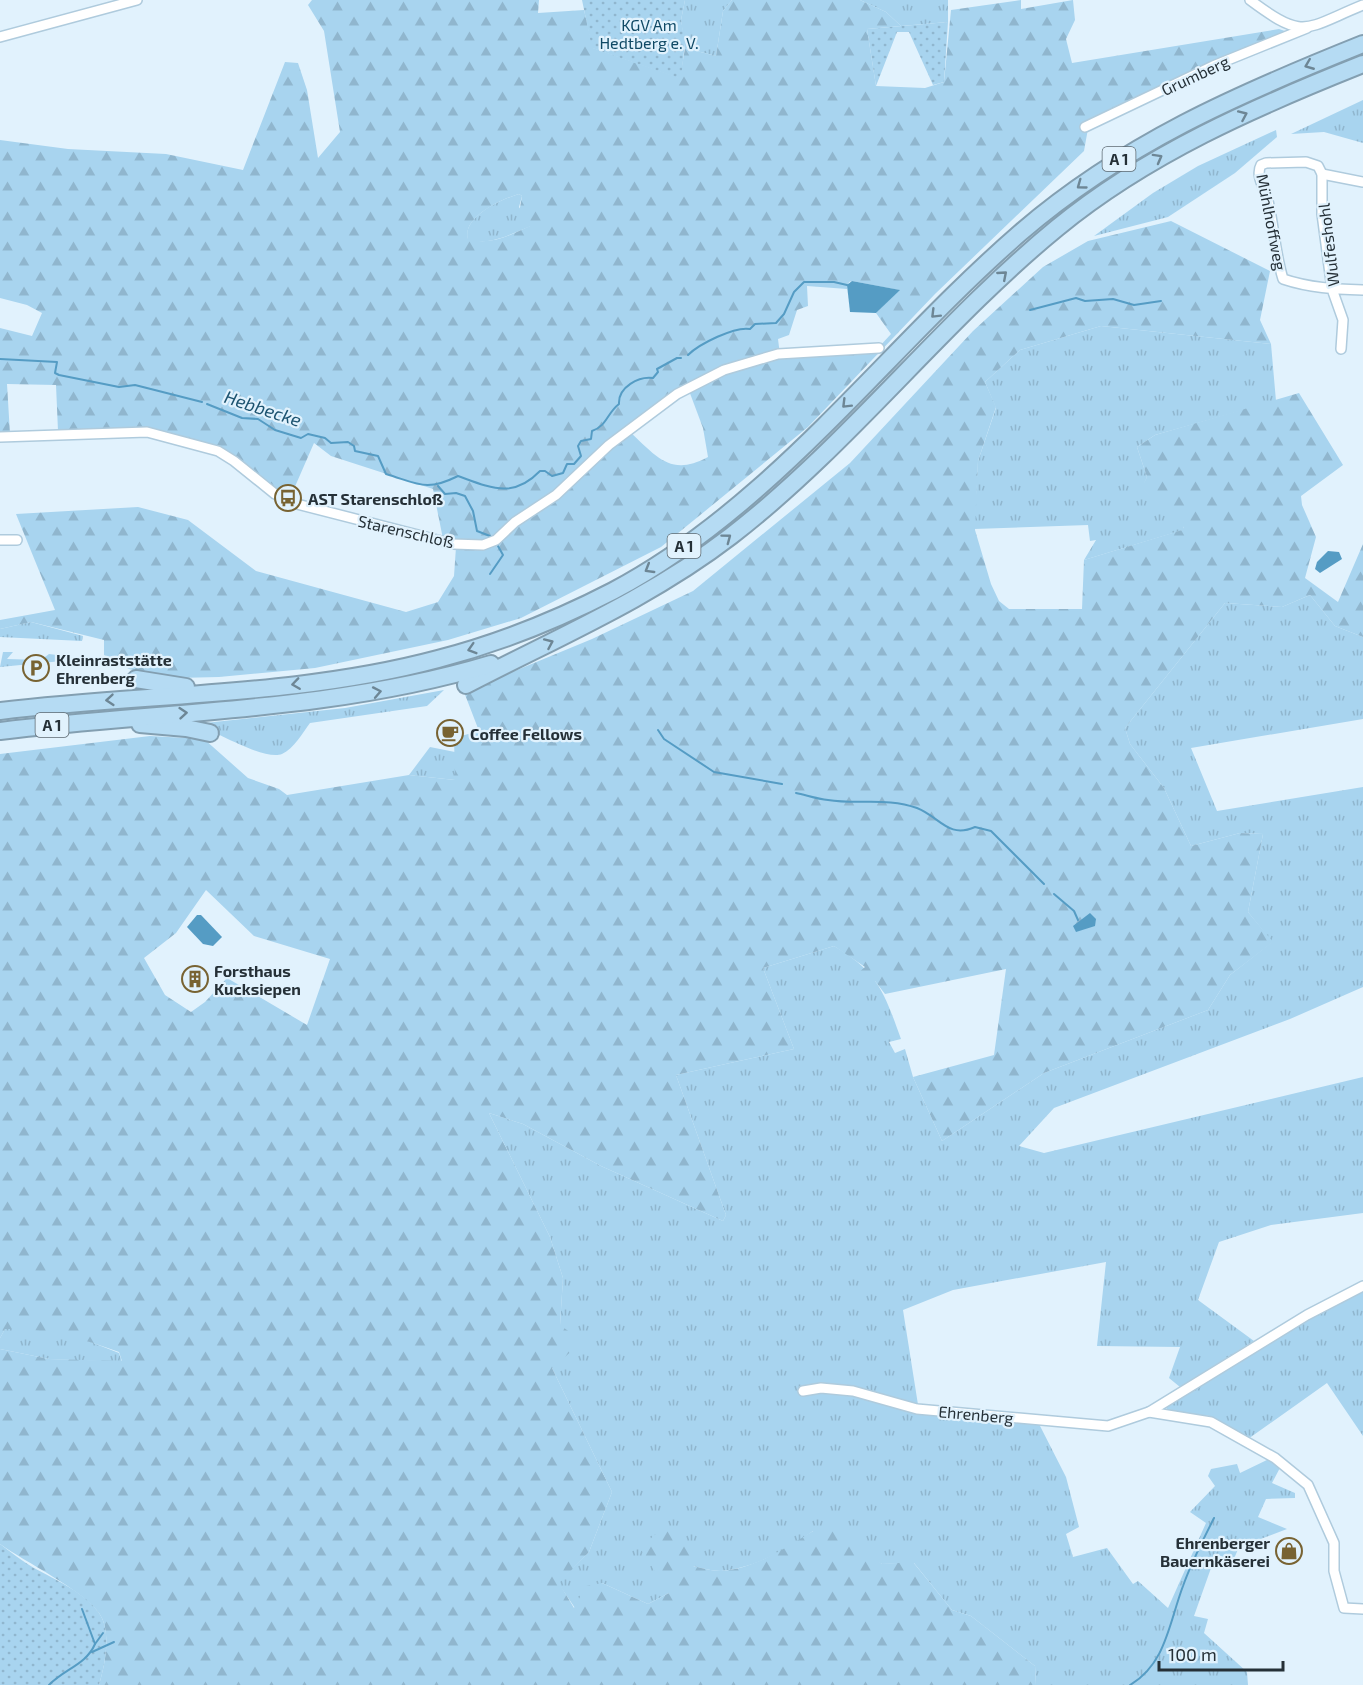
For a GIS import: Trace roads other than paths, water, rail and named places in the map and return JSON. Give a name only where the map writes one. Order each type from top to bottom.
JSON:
[{"type":"highway","name":"A 1","points":[[0,711],[277,686],[407,666],[517,635],[615,590],[664,560],[726,516],[792,458],[883,356],[915,334],[1019,235],[1060,200],[1140,146],[1234,97],[1363,44]]},
{"type":"highway","name":"A 1","points":[[0,731],[104,719],[303,703],[362,695],[420,683],[526,654],[641,597],[729,538],[796,480],[990,287],[1057,228],[1130,175],[1231,120],[1363,64]]},
{"type":"highway","points":[[466,685],[526,654]]},
{"type":"highway","points":[[136,679],[210,692]]},
{"type":"highway","points":[[104,719],[210,734]]},
{"type":"street","points":[[0,37],[137,0]]},
{"type":"street","points":[[1250,0],[1284,24],[1307,28]]},
{"type":"street","name":"Grumberg","points":[[1085,127],[1213,66],[1363,5]]},
{"type":"street","name":"Mühlhoffweg","points":[[1332,289],[1303,286],[1283,279],[1273,238],[1268,202],[1259,170],[1266,163],[1306,162],[1318,166],[1322,174],[1363,182]]},
{"type":"street","name":"Wulfeshohl","points":[[1322,174],[1322,214],[1332,289],[1343,320],[1341,349]]},
{"type":"street","points":[[1332,289],[1363,290]]},
{"type":"street","name":"Starenschloß","points":[[0,437],[147,432],[218,451],[234,461],[274,494],[293,502],[453,544],[483,545],[496,540],[515,522],[556,495],[609,445],[677,394],[724,370],[778,354],[883,356]]},
{"type":"street","points":[[0,540],[17,540]]},
{"type":"street","name":"Ehrenberg","points":[[802,1391],[821,1388],[853,1391],[917,1408],[1097,1426],[1117,1424],[1149,1412],[1307,1315],[1363,1286]]},
{"type":"street","name":"Ehrenberg","points":[[1149,1412],[1211,1422],[1293,1471],[1308,1485],[1316,1498],[1334,1543],[1334,1571],[1344,1608],[1363,1609]]},
{"type":"waterway","name":"Hebbecke","points":[[688,355],[708,341],[727,333],[750,329],[755,324],[776,323],[784,314],[794,292],[804,282],[834,282],[847,285]]},
{"type":"waterway","points":[[1030,310],[1076,298],[1085,301],[1113,299],[1134,305],[1161,301]]},
{"type":"waterway","name":"Hebbecke","points":[[207,404],[242,418],[258,419],[275,430],[301,438],[308,434],[325,438],[331,443],[348,442],[354,446],[355,451],[378,456],[386,474],[422,485],[438,484],[458,476],[491,487],[511,488],[530,480],[540,471],[545,471],[552,476],[563,473],[567,464],[574,464],[581,456],[578,446],[581,441],[591,439],[592,431],[604,423],[619,404],[622,392],[630,384],[642,379],[653,378],[658,372],[657,369],[681,358]]},
{"type":"waterway","name":"Hebbecke","points":[[0,359],[57,362],[55,373],[59,375],[119,387],[135,385],[202,402]]},
{"type":"waterway","points":[[438,486],[445,494],[456,493],[465,496],[473,511],[477,531],[490,536]]},
{"type":"waterway","points":[[490,574],[503,555],[498,546]]},
{"type":"waterway","points":[[658,730],[664,739],[714,772],[782,784]]},
{"type":"waterway","points":[[796,793],[820,799],[906,805],[925,812],[951,829],[966,830],[975,827],[991,831],[1044,884]]},
{"type":"waterway","points":[[1054,894],[1074,911],[1078,920]]},
{"type":"waterway","points":[[1130,1685],[1152,1666],[1159,1654],[1186,1577],[1214,1518]]},
{"type":"waterway","points":[[49,1685],[86,1657],[95,1644],[82,1609]]},
{"type":"waterway","points":[[95,1644],[103,1633]]},
{"type":"waterway","points":[[92,1652],[114,1642]]},
{"type":"place","name":"AST Starenschloß","points":[[288,498]]},
{"type":"place","name":"Kleinraststätte Ehrenberg","points":[[36,668]]},
{"type":"place","name":"Coffee Fellows","points":[[450,733]]},
{"type":"place","name":"Forsthaus Kucksiepen","points":[[195,979]]},
{"type":"place","name":"Ehrenberger Bauernkäserei","points":[[1289,1551]]},
{"type":"park label","name":"KGV Am Hedtberg e. V.","points":[[649,33]]}]
